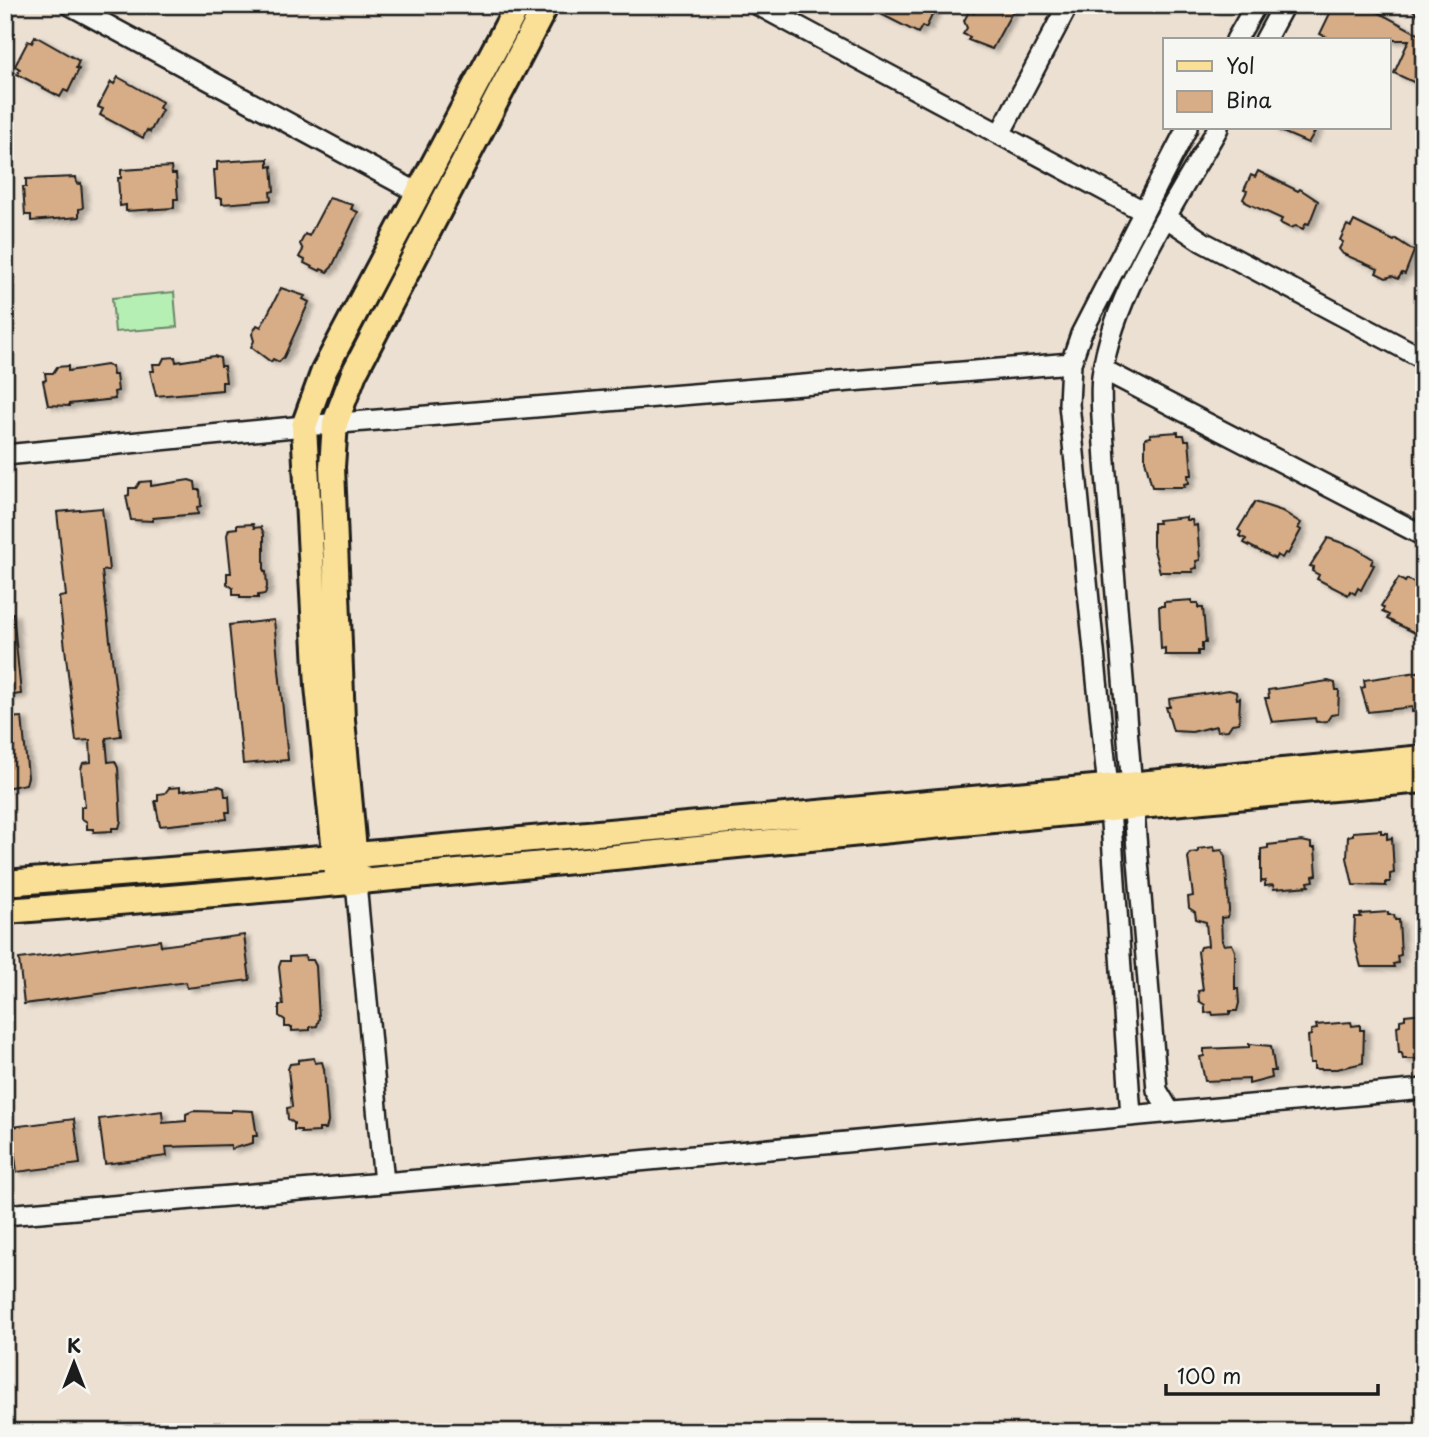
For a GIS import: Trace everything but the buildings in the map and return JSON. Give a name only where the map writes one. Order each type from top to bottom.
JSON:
[{"type":"main road","points":[[345,856],[318,686],[304,426],[324,371],[518,5]]},
{"type":"main road","points":[[347,884],[332,467],[335,423],[354,373],[546,5]]},
{"type":"main road","points":[[5,911],[347,884],[1121,797],[1424,758]]},
{"type":"main road","points":[[5,883],[1121,797],[1424,780]]},
{"type":"street","points":[[70,5],[420,194]]},
{"type":"street","points":[[758,5],[1001,132],[1143,211]]},
{"type":"street","points":[[1001,132],[1068,5]]},
{"type":"street","points":[[1237,38],[1256,5]]},
{"type":"street","points":[[1266,38],[1284,5]]},
{"type":"street","points":[[1170,1112],[1157,1090],[1069,404],[1071,363],[1082,334],[1186,130]]},
{"type":"street","points":[[1131,1116],[1121,797],[1105,462],[1104,370],[1109,342],[1138,271],[1217,130]]},
{"type":"street","points":[[1167,218],[1203,242],[1424,359]]},
{"type":"street","points":[[5,455],[335,423],[1071,363]]},
{"type":"street","points":[[1104,370],[1424,536]]},
{"type":"street","points":[[347,884],[384,1183]]},
{"type":"street","points":[[5,1214],[384,1183],[1424,1089]]},
{"type":"green space","points":[[174,292],[177,327],[115,332],[112,298]]}]
